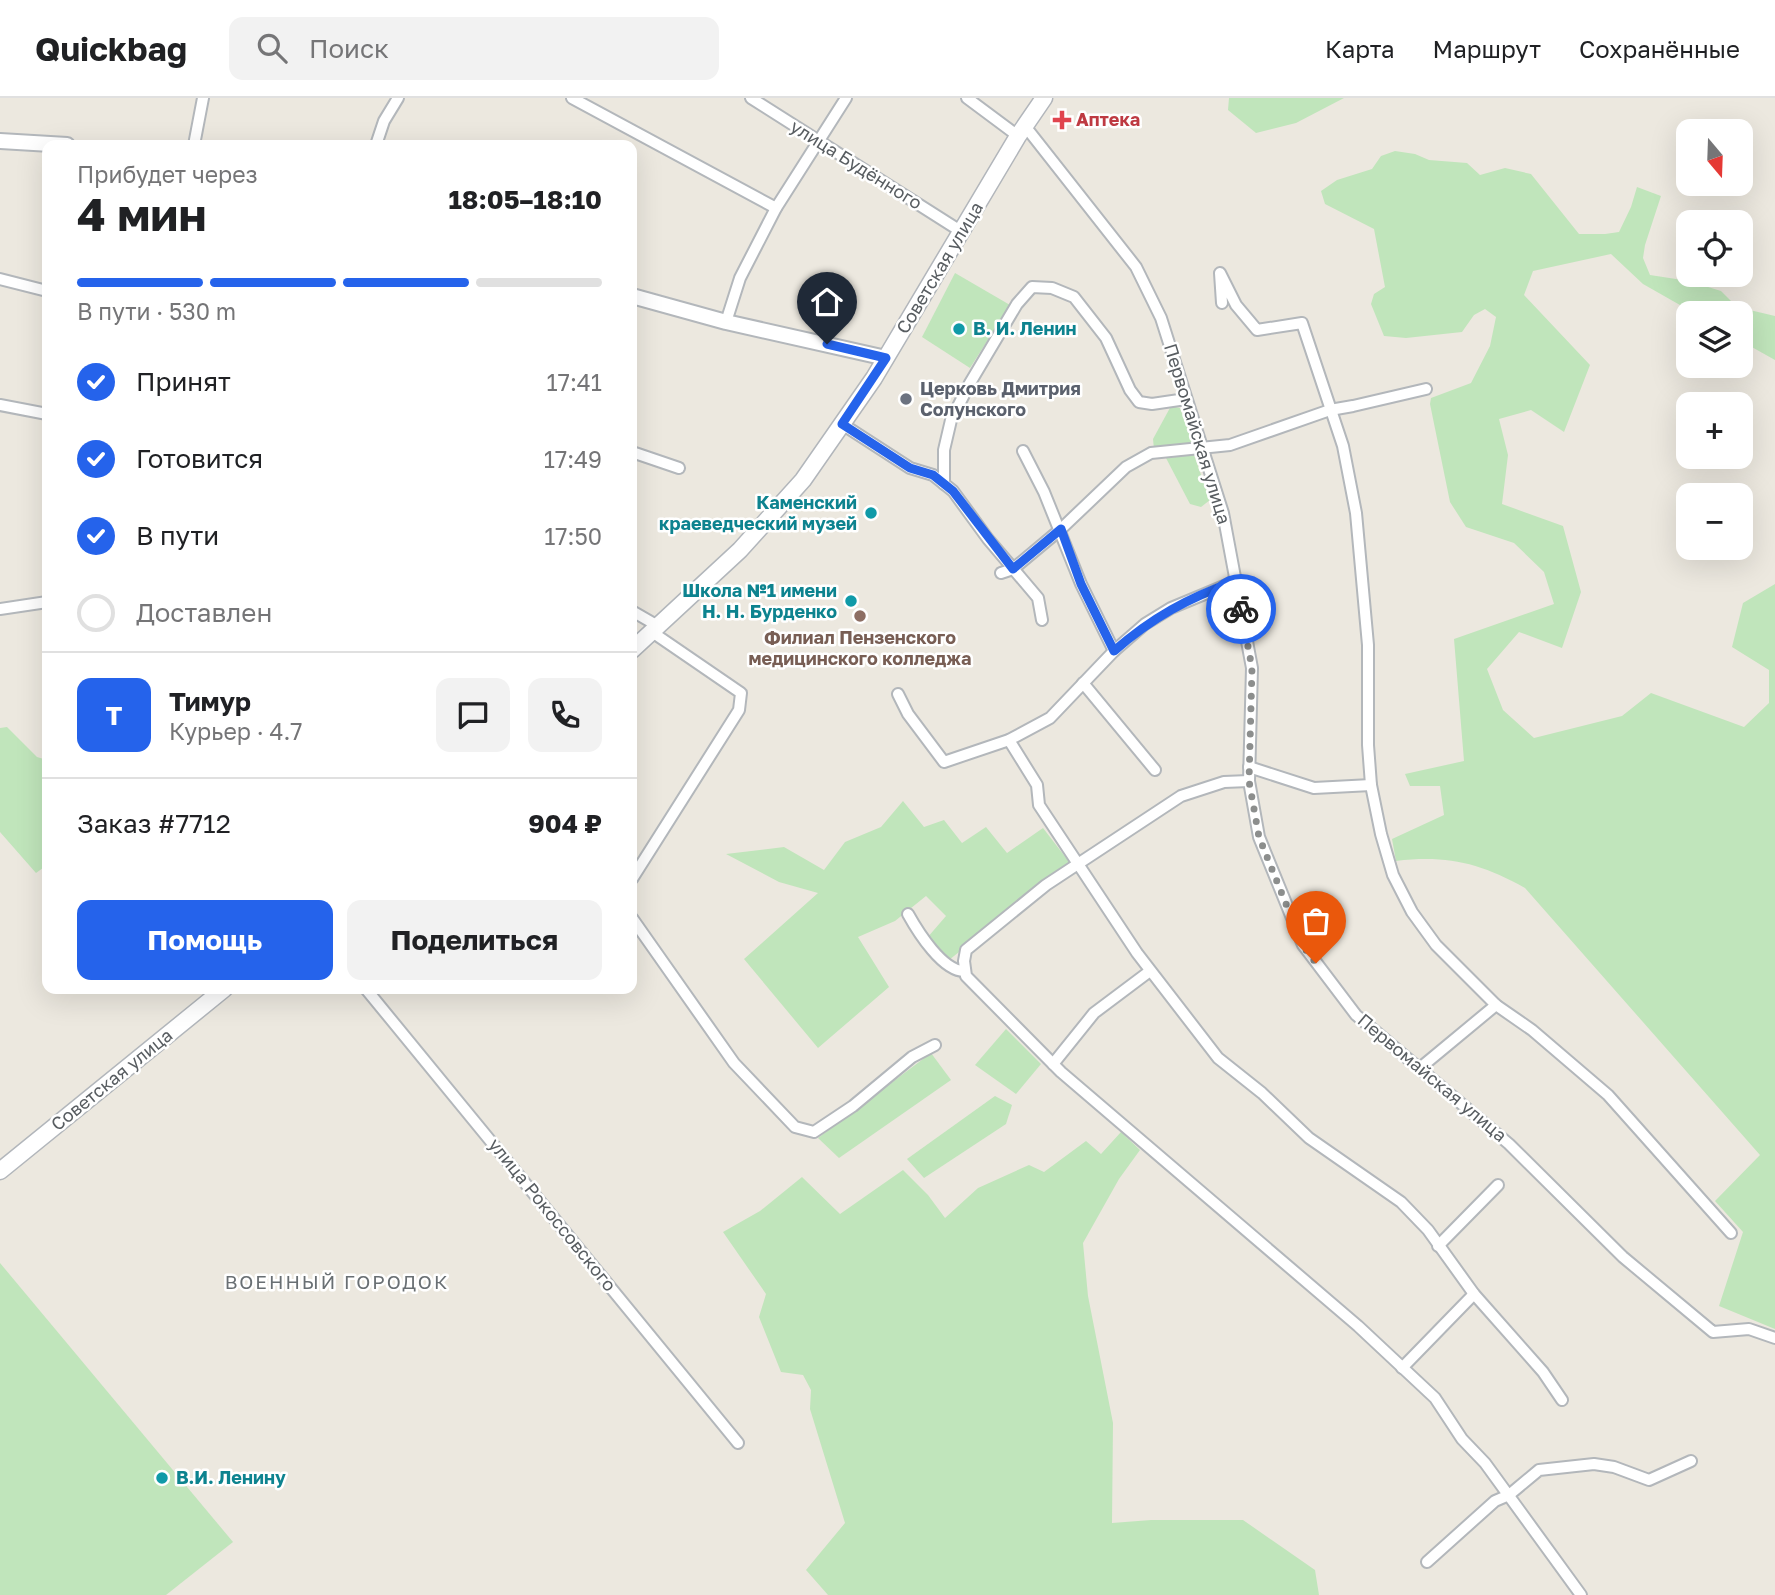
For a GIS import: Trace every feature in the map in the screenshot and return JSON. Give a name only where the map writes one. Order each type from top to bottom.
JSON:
[{"type":"main road","name":"Советская улица","points":[[637,645],[740,550],[789,497],[886,358],[1044,98]]},
{"type":"main road","name":"Советская улица","points":[[0,1171],[218,994]]},
{"type":"street","points":[[195,140],[203,98]]},
{"type":"street","points":[[378,140],[384,121],[398,98]]},
{"type":"street","points":[[572,98],[776,208]]},
{"type":"street","name":"улица Будённого","points":[[751,98],[962,232]]},
{"type":"street","points":[[726,321],[740,278],[776,208],[846,98]]},
{"type":"street","name":"Первомайская улица","points":[[967,98],[1022,131],[1136,267],[1161,318],[1223,513],[1236,581],[1252,668],[1249,781],[1259,837],[1303,946],[1356,1015],[1509,1144],[1623,1257],[1713,1332],[1749,1329],[1775,1338]]},
{"type":"street","points":[[0,141],[42,144]]},
{"type":"street","points":[[1222,303],[1220,273],[1236,305],[1256,330],[1301,323],[1343,446],[1362,559],[1368,645],[1368,746],[1371,785],[1393,875],[1412,912],[1436,946],[1496,1005],[1532,1030],[1608,1095],[1731,1233]]},
{"type":"street","points":[[0,279],[42,290]]},
{"type":"street","points":[[944,484],[944,450],[951,420],[1017,304],[1032,287],[1052,288],[1074,297],[1106,338],[1130,390],[1139,402],[1152,404],[1186,399]]},
{"type":"street","points":[[637,299],[886,358]]},
{"type":"street","points":[[1001,573],[1013,569],[1061,529],[1126,467],[1151,453],[1230,445],[1330,410],[1426,389]]},
{"type":"street","points":[[0,405],[42,413]]},
{"type":"street","points":[[842,424],[910,468],[933,475],[953,491],[1038,598],[1042,620]]},
{"type":"street","points":[[1023,451],[1061,529],[1081,584],[1114,651]]},
{"type":"street","points":[[637,454],[679,468]]},
{"type":"street","points":[[898,694],[908,714],[944,762],[1009,740],[1050,718],[1114,651],[1145,624],[1171,608],[1236,581]]},
{"type":"street","points":[[0,609],[42,603]]},
{"type":"street","points":[[637,615],[741,693],[740,710],[637,872]]},
{"type":"street","points":[[1083,683],[1155,770]]},
{"type":"street","points":[[1009,740],[1037,785],[1039,805],[1150,971],[1218,1058],[1262,1093],[1309,1138],[1401,1202],[1428,1230],[1474,1294],[1543,1372],[1562,1400]]},
{"type":"street","points":[[1249,767],[1314,788],[1371,785]]},
{"type":"street","points":[[1249,781],[1224,782],[1181,796],[1045,885],[966,950],[966,976],[1053,1064],[1358,1326],[1435,1398],[1462,1439],[1485,1463],[1581,1595]]},
{"type":"street","points":[[908,915],[937,955],[959,971],[965,971]]},
{"type":"street","points":[[637,925],[734,1063],[795,1127],[814,1132],[853,1106],[912,1056],[935,1045]]},
{"type":"street","points":[[1053,1064],[1094,1013],[1150,971]]},
{"type":"street","name":"улица Рокоссовского","points":[[370,994],[738,1443]]},
{"type":"street","points":[[1420,1068],[1496,1005]]},
{"type":"street","points":[[1438,1246],[1498,1185]]},
{"type":"street","points":[[1402,1368],[1474,1294]]},
{"type":"street","points":[[1427,1562],[1495,1501],[1509,1495],[1539,1469],[1594,1464],[1614,1467],[1649,1480],[1691,1461]]},
{"type":"green space","points":[[1229,98],[1344,98],[1296,123],[1256,133],[1228,110]]},
{"type":"green space","points":[[1395,151],[1415,154],[1429,160],[1467,163],[1480,175],[1505,168],[1531,174],[1579,234],[1619,232],[1637,187],[1661,196],[1643,258],[1650,275],[1676,279],[1676,287],[1708,287],[1721,291],[1731,301],[1676,303],[1643,284],[1611,254],[1533,271],[1524,295],[1590,365],[1564,432],[1531,410],[1499,419],[1508,455],[1502,504],[1563,526],[1581,592],[1562,648],[1519,632],[1487,669],[1503,710],[1534,738],[1622,716],[1651,693],[1744,727],[1769,703],[1769,670],[1732,647],[1743,603],[1775,584],[1775,1329],[1719,1306],[1743,1232],[1715,1201],[1760,1155],[1525,888],[1493,872],[1463,863],[1431,859],[1396,861],[1392,839],[1444,815],[1440,786],[1410,786],[1405,774],[1464,761],[1454,639],[1554,604],[1544,572],[1514,543],[1466,527],[1450,502],[1430,404],[1431,398],[1471,383],[1490,346],[1496,317],[1485,309],[1474,315],[1462,332],[1406,338],[1384,336],[1371,304],[1374,294],[1385,287],[1374,229],[1325,204],[1321,191],[1337,180],[1372,169],[1381,156]]},
{"type":"green space","points":[[955,273],[1010,305],[970,368],[922,337]]},
{"type":"green space","points":[[1753,311],[1775,316],[1775,360],[1753,348]]},
{"type":"green space","points":[[1171,406],[1180,408],[1194,446],[1154,449],[1153,439]]},
{"type":"green space","points":[[1194,455],[1210,500],[1201,507],[1190,504],[1166,458]]},
{"type":"green space","points":[[7,727],[37,757],[42,758],[42,869],[36,873],[0,832],[0,728]]},
{"type":"green space","points":[[903,801],[924,827],[944,820],[962,843],[986,827],[1007,853],[1043,828],[1070,863],[949,960],[927,938],[946,916],[926,896],[895,921],[858,937],[889,987],[818,1048],[744,959],[818,893],[779,882],[726,854],[784,847],[824,870],[845,842],[881,827]]},
{"type":"green space","points":[[1006,1029],[1041,1064],[1016,1094],[975,1065]]},
{"type":"green space","points":[[931,1053],[951,1080],[839,1158],[818,1138]]},
{"type":"green space","points":[[995,1096],[1012,1105],[1006,1124],[924,1178],[907,1159]]},
{"type":"green space","points":[[1121,1132],[1140,1150],[1119,1179],[1083,1243],[1088,1296],[1113,1423],[1112,1523],[1151,1520],[1243,1520],[1315,1570],[1319,1595],[828,1595],[806,1570],[845,1523],[810,1409],[811,1390],[803,1375],[781,1372],[759,1317],[766,1294],[723,1232],[760,1211],[802,1177],[840,1214],[903,1170],[928,1195],[945,1218],[978,1188],[1029,1165],[1044,1172],[1086,1141],[1101,1154]]},
{"type":"green space","points":[[0,1263],[233,1542],[166,1595],[0,1595]]},
{"type":"way so far","points":[[1241,609],[1252,668],[1249,781],[1259,837],[1303,946],[1316,963]]},
{"type":"place","name":"Аптека","points":[[1062,120]]},
{"type":"place","name":"В. И. Ленин","points":[[959,329]]},
{"type":"place","name":"Церковь Дмитрия Солунского","points":[[906,399]]},
{"type":"place","name":"Каменский краеведческий музей","points":[[871,513]]},
{"type":"place","name":"Школа №1 имени Н. Н. Бурденко","points":[[851,601]]},
{"type":"place","name":"Филиал Пензенского медицинского колледжа","points":[[860,616]]},
{"type":"place","name":"В.И. Ленину","points":[[162,1478]]},
{"type":"district","name":"ВОЕННЫЙ ГОРОДОК","points":[[337,1282]]},
{"type":"route","points":[[827,344],[886,358],[842,424],[910,468],[933,475],[953,491],[1013,569],[1061,529],[1081,584],[1114,651],[1145,624],[1171,608],[1236,581],[1241,609]]}]
